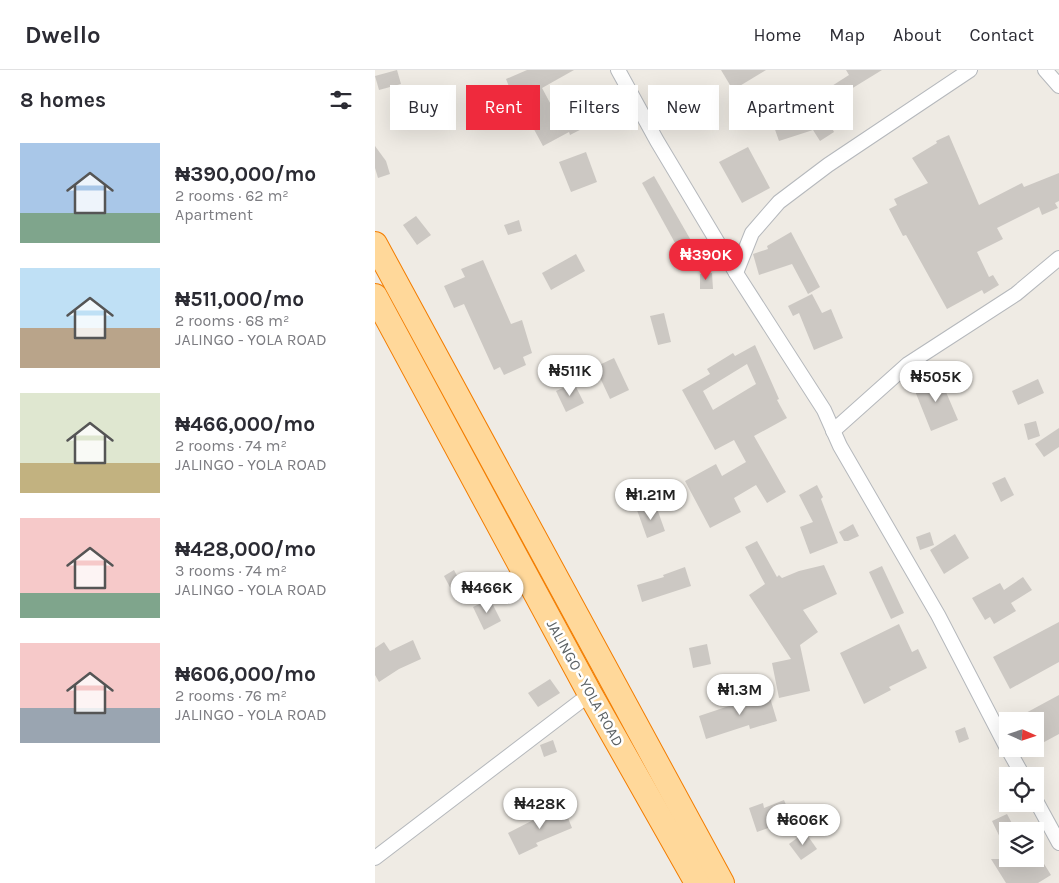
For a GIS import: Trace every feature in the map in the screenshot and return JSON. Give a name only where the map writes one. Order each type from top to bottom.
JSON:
[{"type":"highway","points":[[375,244],[722,883]]},
{"type":"highway","name":"JALINGO - YOLA ROAD","points":[[375,296],[590,694],[697,883]]},
{"type":"street","points":[[618,70],[657,141],[737,273],[824,410],[840,446],[938,615],[999,731]]},
{"type":"street","points":[[737,273],[752,233],[779,202],[829,165],[970,70]]},
{"type":"street","points":[[1045,70],[1059,86]]},
{"type":"street","points":[[833,430],[908,364],[1016,294],[1059,258]]},
{"type":"street","points":[[375,858],[590,694]]},
{"type":"street","points":[[1042,812],[1059,843]]},
{"type":"building","points":[[397,70],[401,84],[390,85],[390,87],[379,90],[375,76]]},
{"type":"building","points":[[527,70],[574,70],[542,88],[550,103],[550,130],[580,130],[570,135],[569,132],[543,146],[534,130],[540,130],[540,85],[508,85],[506,79]]},
{"type":"building","points":[[721,70],[766,70],[741,85],[730,85]]},
{"type":"building","points":[[846,70],[882,70],[853,88],[853,85],[833,85],[849,75]]},
{"type":"building","points":[[775,130],[813,130],[779,141]]},
{"type":"building","points":[[813,130],[833,130],[834,132],[820,141]]},
{"type":"building","points":[[949,135],[979,205],[1022,183],[1024,187],[1059,173],[1059,201],[1055,203],[1058,208],[1042,215],[1039,207],[997,228],[1003,239],[977,252],[989,277],[993,275],[999,285],[984,294],[982,290],[947,309],[906,235],[903,236],[889,209],[897,205],[894,199],[928,183],[912,158],[937,143],[936,141]]},
{"type":"building","points":[[375,146],[386,161],[390,174],[378,178],[375,168]]},
{"type":"building","points":[[748,147],[770,188],[742,203],[719,162]]},
{"type":"building","points":[[586,152],[597,182],[571,192],[559,162]]},
{"type":"building","points":[[654,176],[693,244],[680,252],[642,183]]},
{"type":"building","points":[[416,216],[431,235],[417,245],[403,225]]},
{"type":"building","points":[[519,220],[522,231],[508,235],[504,225]]},
{"type":"building","points":[[791,232],[820,287],[808,294],[792,264],[759,275],[753,254],[768,249],[767,246]]},
{"type":"building","points":[[576,254],[585,271],[551,290],[542,273]]},
{"type":"building","points":[[483,260],[511,324],[522,320],[532,353],[523,357],[526,365],[504,375],[500,367],[494,370],[464,304],[454,308],[444,286],[465,277],[461,269]]},
{"type":"building","points":[[712,273],[713,289],[700,289],[700,274]]},
{"type":"building","points":[[812,294],[822,313],[831,309],[843,338],[814,350],[799,313],[793,316],[788,306]]},
{"type":"building","points":[[664,313],[671,342],[658,345],[650,316]]},
{"type":"building","points":[[755,345],[779,399],[777,400],[787,418],[754,436],[786,492],[767,503],[756,485],[734,498],[741,512],[710,528],[685,481],[716,464],[722,476],[746,462],[734,440],[715,450],[682,390],[710,374],[707,369],[733,353],[735,356]],"holes":[[[747,364],[756,384],[713,410],[703,391]]]},
{"type":"building","points":[[614,358],[629,390],[610,399],[595,367]]},
{"type":"building","points":[[937,371],[958,420],[931,431],[915,391],[928,386],[924,377]]},
{"type":"building","points":[[1038,379],[1044,393],[1018,405],[1012,391]]},
{"type":"building","points":[[574,383],[584,403],[566,412],[556,391]]},
{"type":"building","points":[[1036,421],[1040,436],[1028,440],[1024,424]]},
{"type":"building","points":[[1059,428],[1059,447],[1044,457],[1035,444]]},
{"type":"building","points":[[1005,477],[1014,495],[1001,502],[992,483]]},
{"type":"building","points":[[817,485],[823,497],[821,499],[838,543],[810,554],[800,527],[813,522],[799,495]]},
{"type":"building","points":[[655,503],[665,531],[647,538],[637,510]]},
{"type":"building","points":[[853,524],[859,536],[844,541],[839,532]]},
{"type":"building","points":[[930,532],[934,545],[920,550],[916,537]]},
{"type":"building","points":[[955,534],[969,558],[944,574],[930,550]]},
{"type":"building","points":[[757,541],[777,577],[779,575],[782,578],[799,571],[824,565],[837,594],[803,610],[818,632],[800,645],[810,691],[779,698],[772,663],[791,659],[749,595],[765,584],[745,547]]},
{"type":"building","points":[[882,566],[904,613],[891,619],[869,572]]},
{"type":"building","points":[[685,567],[691,586],[642,602],[637,585],[664,577],[663,575]]},
{"type":"building","points":[[454,570],[463,587],[453,593],[444,576]]},
{"type":"building","points":[[1023,577],[1032,590],[1011,603],[1016,611],[994,624],[990,617],[985,620],[972,598],[1000,583],[1004,590]]},
{"type":"building","points":[[490,599],[501,621],[484,630],[473,607]]},
{"type":"building","points":[[1059,622],[1059,662],[1010,689],[993,657]]},
{"type":"building","points":[[899,624],[912,652],[918,649],[927,668],[889,687],[891,690],[864,704],[840,653]]},
{"type":"building","points":[[413,640],[421,659],[399,669],[379,682],[375,675],[375,648],[384,642],[390,651]]},
{"type":"building","points":[[707,644],[711,664],[693,668],[689,648]]},
{"type":"building","points":[[550,679],[560,693],[538,707],[528,693]]},
{"type":"building","points":[[768,691],[777,721],[750,729],[749,725],[706,739],[699,716],[741,702],[741,699]]},
{"type":"building","points":[[1059,695],[1059,734],[1044,742],[1044,712],[1028,712]]},
{"type":"building","points":[[965,727],[969,739],[959,743],[955,731]]},
{"type":"building","points":[[553,740],[557,752],[544,757],[540,745]]},
{"type":"building","points":[[784,800],[789,812],[769,820],[771,827],[757,832],[749,808],[763,803],[764,808]]},
{"type":"building","points":[[563,805],[572,828],[536,843],[538,846],[519,855],[508,833]]},
{"type":"building","points":[[1007,814],[1011,822],[999,822],[999,835],[992,821]]},
{"type":"building","points":[[805,832],[817,849],[801,860],[789,844]]},
{"type":"building","points":[[991,859],[999,859],[999,867],[1044,867],[1044,864],[1051,875],[1038,883],[1006,883]]}]
